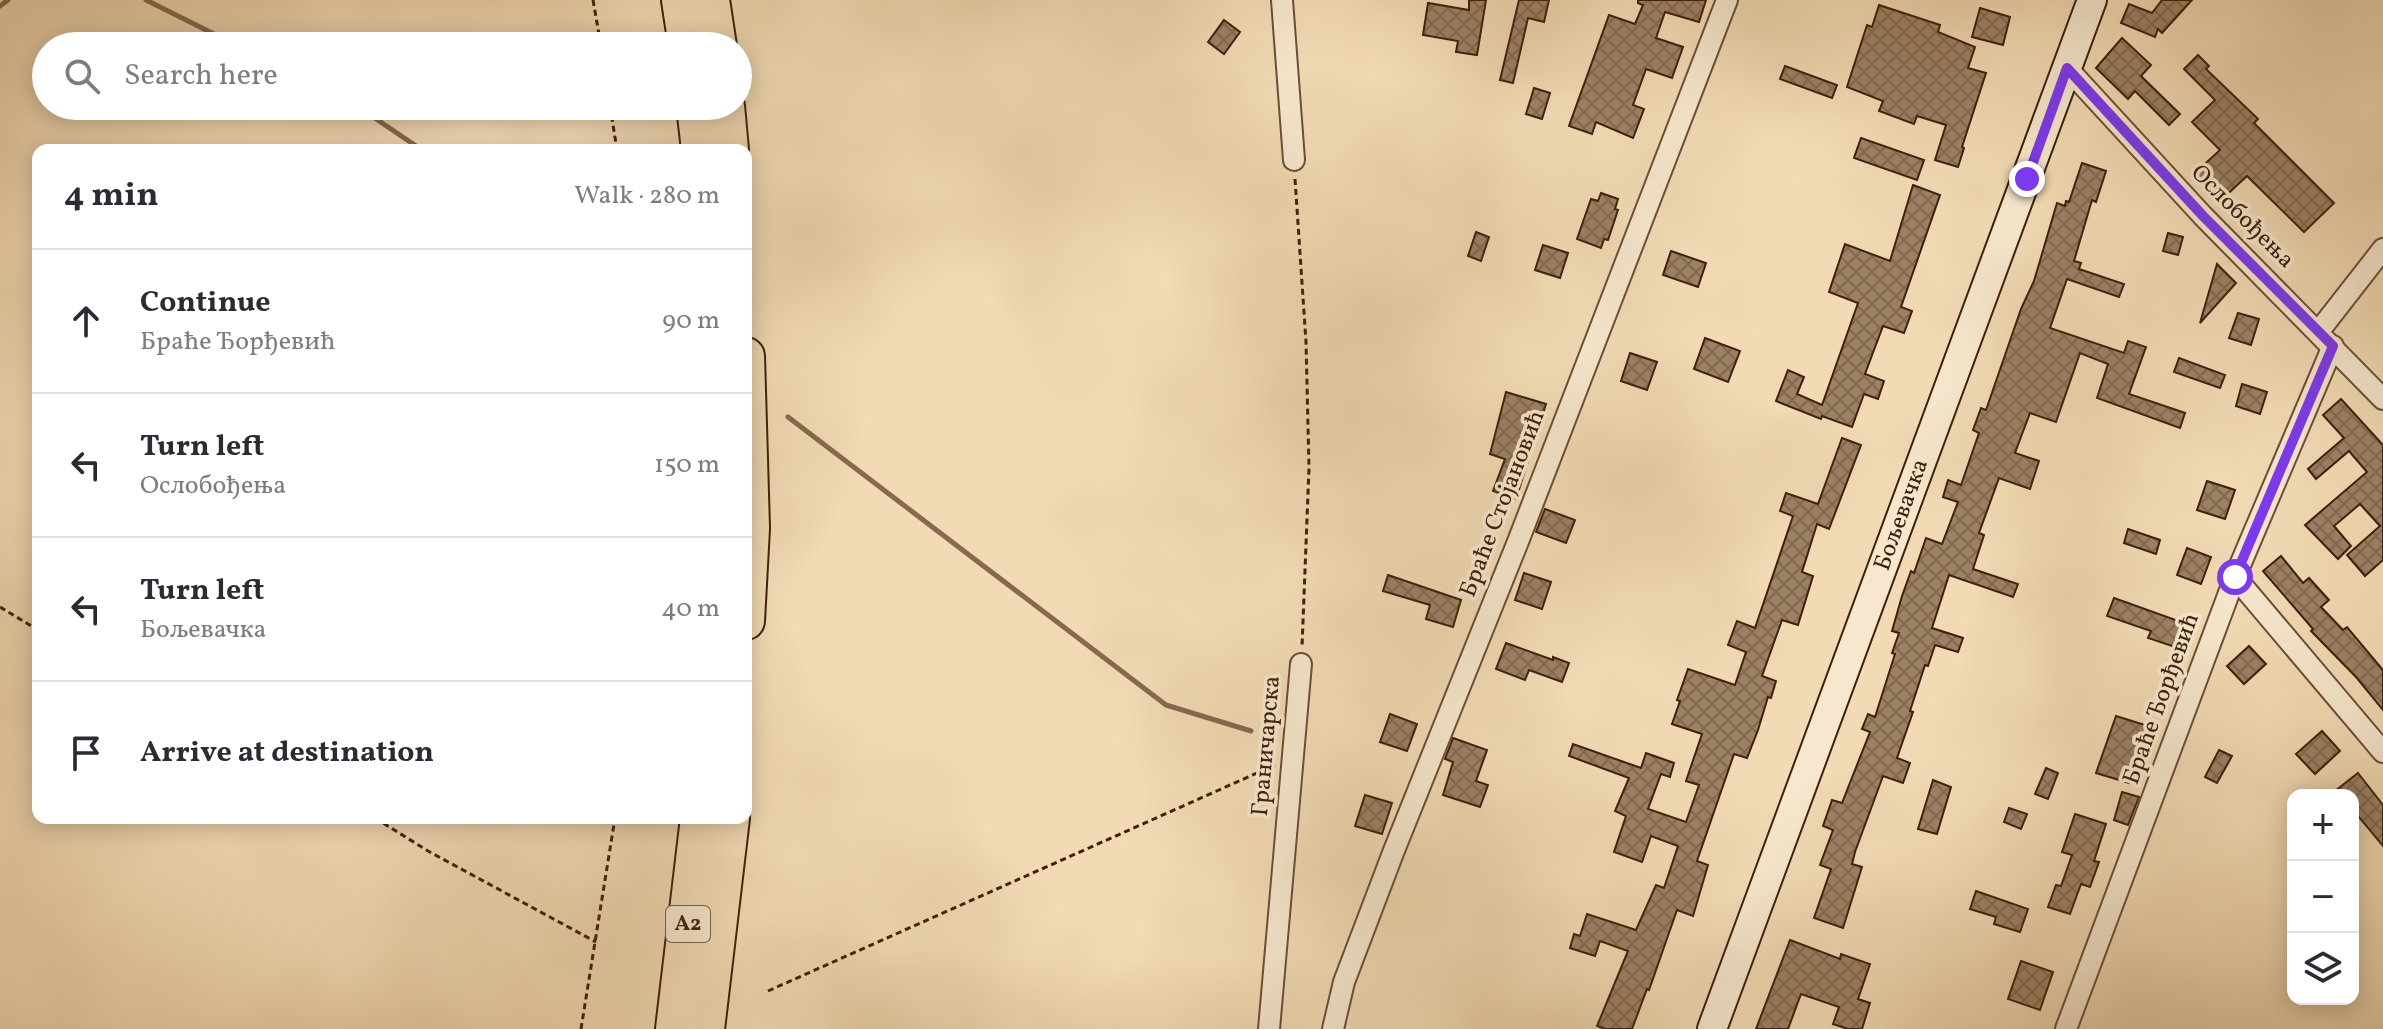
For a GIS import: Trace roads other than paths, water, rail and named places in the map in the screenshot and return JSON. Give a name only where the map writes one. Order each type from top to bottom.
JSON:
[{"type":"highway","points":[[680,0],[685,32]]},
{"type":"highway","points":[[711,0],[716,32]]},
{"type":"highway","points":[[697,120],[699,144]]},
{"type":"highway","points":[[727,120],[729,144]]},
{"type":"highway","name":"A2","points":[[674,1029],[698,824]]},
{"type":"highway","name":"A2","points":[[706,1029],[730,824]]},
{"type":"main road","name":"Бољевачка","points":[[1712,1029],[2092,0]]},
{"type":"street","points":[[1282,0],[1294,160]]},
{"type":"street","name":"Браће Стојановић","points":[[1333,1029],[1344,982],[1393,853],[1519,539],[1727,0]]},
{"type":"street","name":"Ослобођења","points":[[2067,68],[2203,216],[2383,399]]},
{"type":"street","name":"Браће Ђорђевић","points":[[2066,1029],[2326,338],[2383,249]]},
{"type":"street","points":[[2235,577],[2383,752]]},
{"type":"street","name":"Граничарска","points":[[1269,1029],[1301,664]]},
{"type":"waterway","points":[[0,6],[8,0]]},
{"type":"waterway","points":[[146,0],[210,32]]},
{"type":"waterway","points":[[378,120],[413,144]]},
{"type":"waterway","points":[[788,417],[1166,705],[1251,731]]}]
